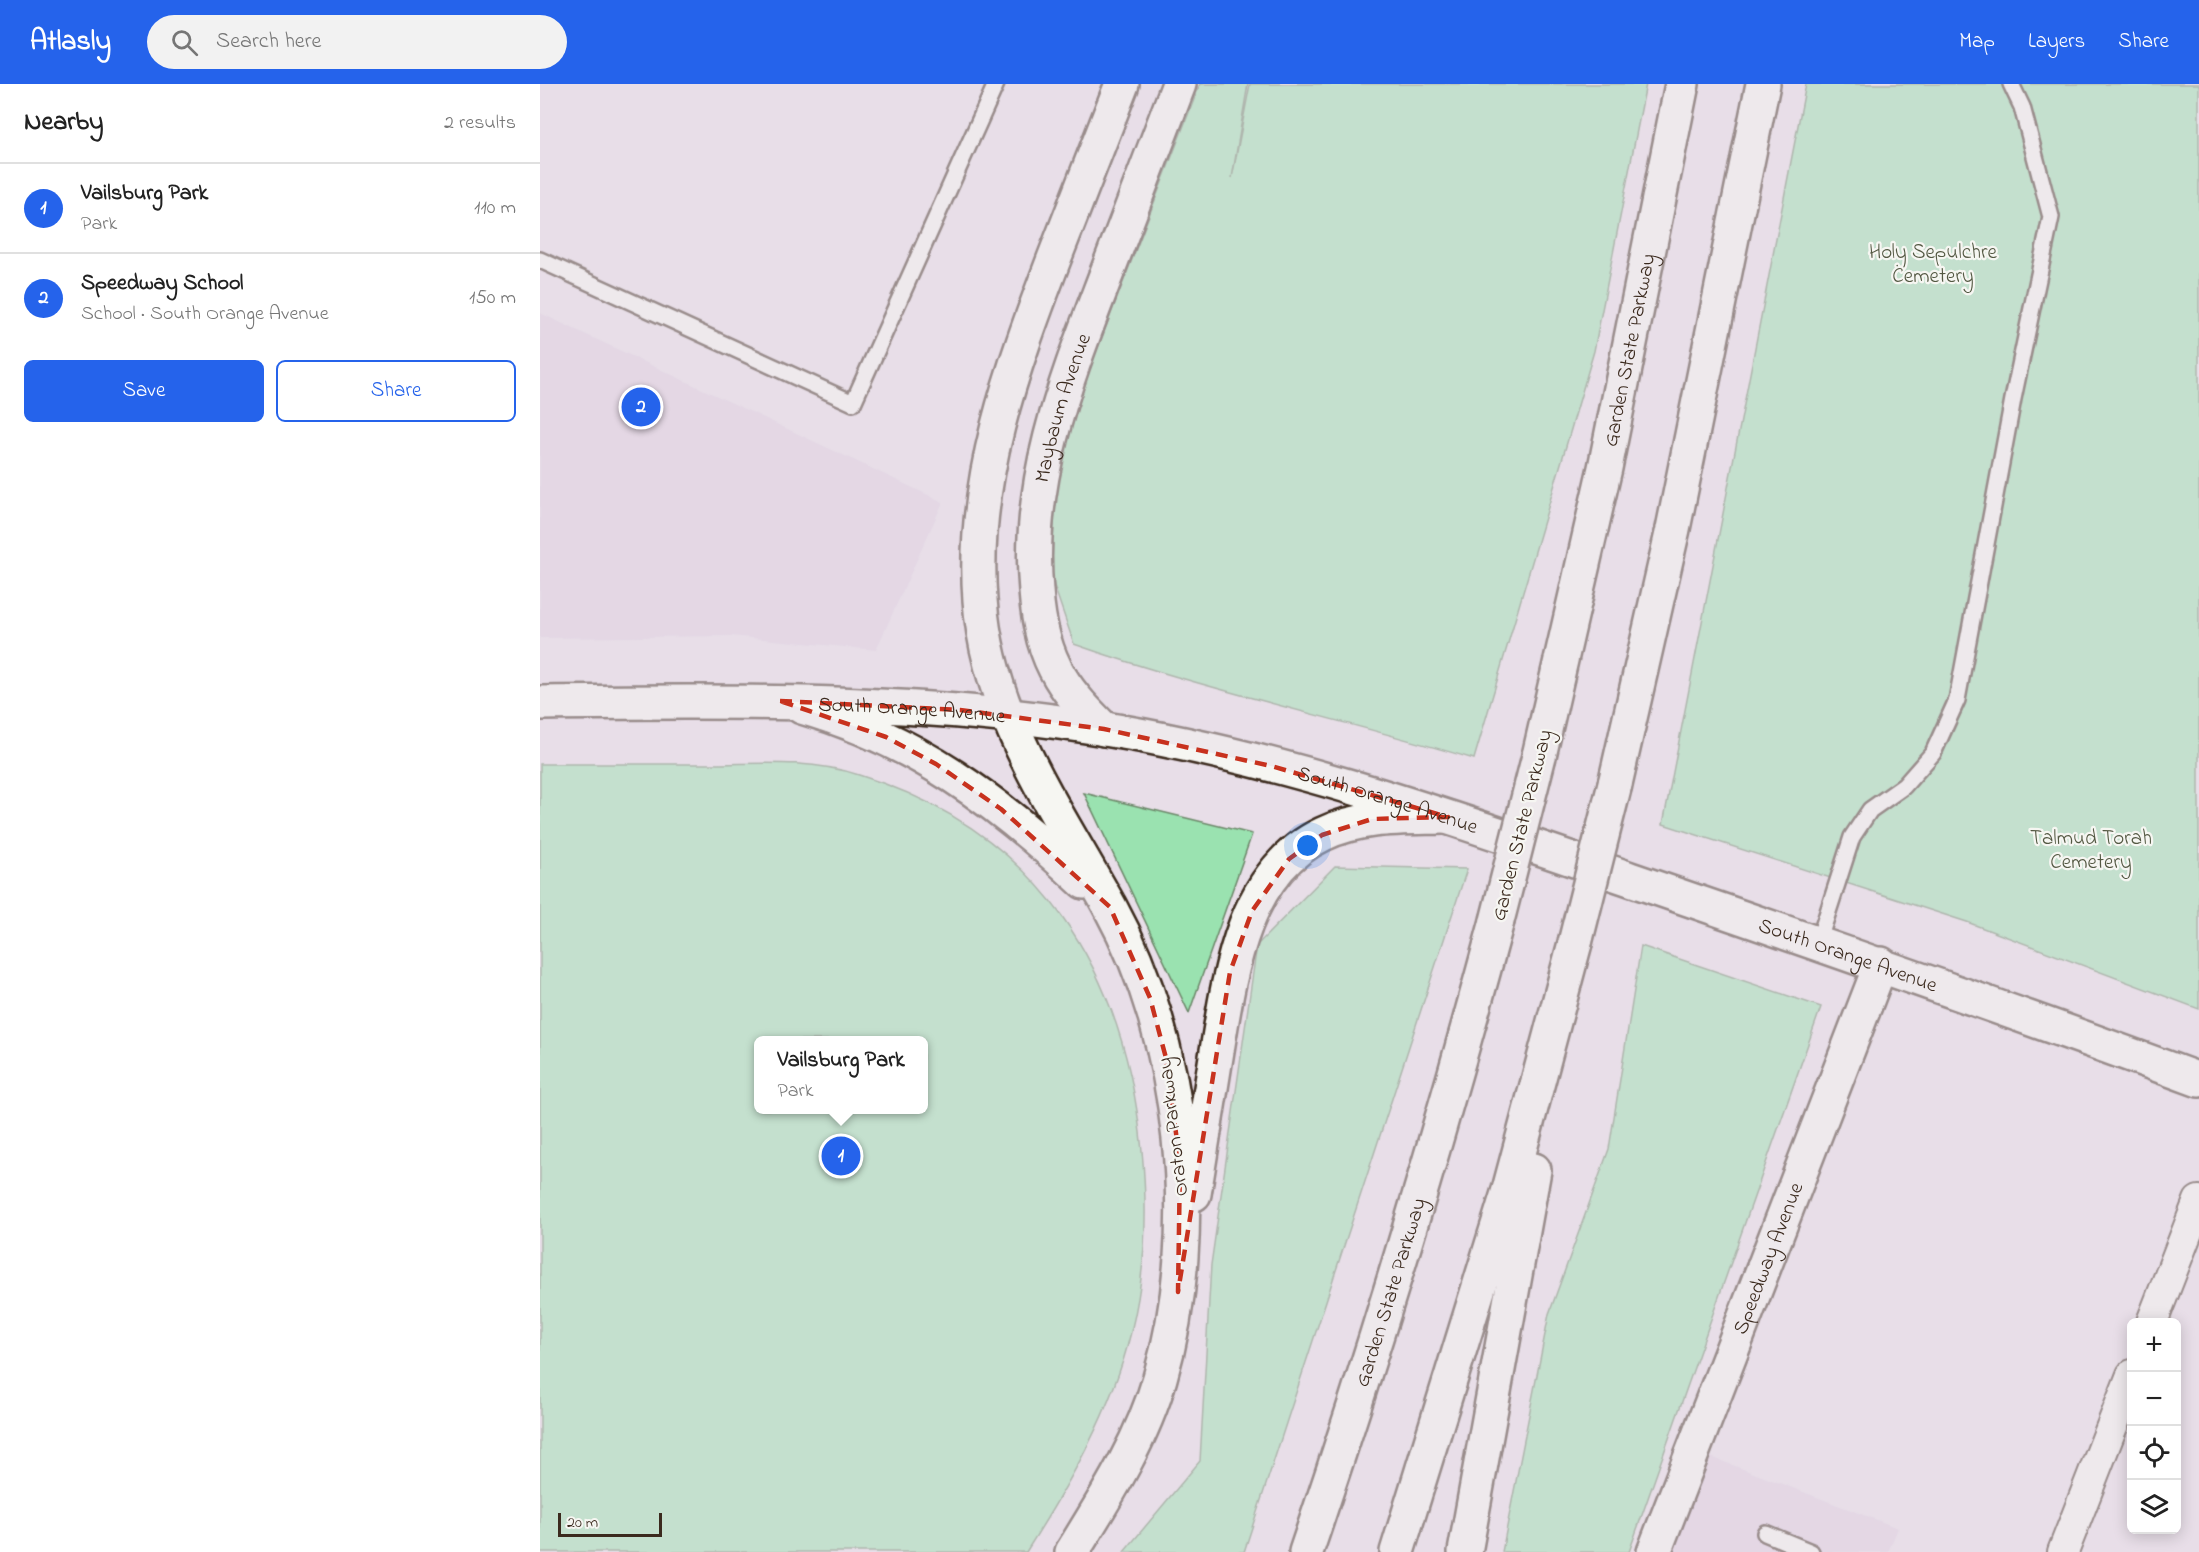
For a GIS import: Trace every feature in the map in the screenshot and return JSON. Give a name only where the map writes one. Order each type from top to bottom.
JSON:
[{"type":"main road","points":[[1006,715],[988,659],[980,600],[980,531],[988,469],[1020,352],[1122,84]]},
{"type":"main road","name":"Maybaum Avenue","points":[[1104,729],[1072,694],[1049,655],[1041,630],[1036,598],[1035,510],[1046,451],[1071,366],[1179,84]]},
{"type":"main road","name":"Garden State Parkway","points":[[1306,1552],[1412,1229],[1497,921],[1539,756],[1605,468],[1682,84]]},
{"type":"main road","points":[[1397,1552],[1509,1190],[1615,784],[1673,529],[1763,84]]},
{"type":"main road","points":[[780,701],[822,713],[886,737],[936,764],[1008,815],[1110,907]]},
{"type":"main road","name":"South Orange Avenue","points":[[540,703],[780,701],[919,707],[1006,715],[1104,729],[1271,766],[1448,817],[1881,963],[2199,1080]]},
{"type":"main road","name":"Oraton Parkway","points":[[1006,715],[1047,799],[1110,907],[1140,969],[1166,1058],[1180,1163],[1182,1241],[1178,1292],[1160,1379],[1146,1417],[1113,1486],[1072,1552]]},
{"type":"main road","points":[[1178,1292],[1230,972],[1235,951],[1252,911],[1282,867],[1302,847],[1322,834],[1352,823],[1372,819],[1448,817]]},
{"type":"main road","points":[[1465,1552],[1575,943]]},
{"type":"main road","name":"Speedway Avenue","points":[[1654,1552],[1881,963]]},
{"type":"street","points":[[2154,1318],[2199,1201]]},
{"type":"street","points":[[2063,1552],[2127,1388]]},
{"type":"lane","points":[[540,260],[853,403],[996,84]]},
{"type":"lane","points":[[1818,943],[1852,837],[1870,810],[1905,786],[1933,753],[1957,700],[2013,399],[2051,217],[2022,107],[2011,84]]},
{"type":"lane","points":[[1765,1533],[1810,1552]]},
{"type":"highlighted area","points":[[780,701],[960,710],[1104,729],[1271,766],[1448,817],[1372,819],[1322,835],[1289,859],[1252,911],[1230,972],[1178,1292],[1180,1163],[1166,1058],[1150,998],[1110,907],[1001,809],[936,764],[886,737]]},
{"type":"shaded area","points":[[540,313],[943,502],[876,650],[731,636],[540,638]]},
{"type":"shaded area","points":[[1711,1457],[1898,1528],[1888,1552],[1673,1552]]},
{"type":"green space","points":[[1200,84],[1248,84],[1232,178],[1250,84],[1646,84],[1594,351],[1474,759],[1173,676],[1074,644],[1051,577],[1058,459],[1083,386]]},
{"type":"green space","name":"Holy Sepulchre Cemetery","points":[[1806,84],[2199,84],[2199,1009],[1967,922],[1663,824]]},
{"type":"green space","points":[[771,763],[842,770],[922,800],[977,832],[1023,871],[1062,916],[1092,967],[1116,1023],[1132,1085],[1142,1151],[1145,1197],[1143,1264],[1131,1332],[1113,1390],[1088,1446],[1026,1552],[540,1552],[540,764]]},
{"type":"green space","points":[[1084,793],[1252,834],[1189,1013]]},
{"type":"green space","points":[[1335,866],[1467,869],[1244,1552],[1124,1552],[1200,1461],[1211,1265],[1257,945]]},
{"type":"green space","points":[[1641,946],[1821,1007],[1629,1552],[1502,1552],[1549,1314],[1609,1149]]},
{"type":"place","name":"Speedway School","points":[[641,407]]},
{"type":"place","name":"Vailsburg Park","points":[[841,1156]]},
{"type":"park label","name":"Talmud Torah Cemetery","points":[[2091,849]]}]
